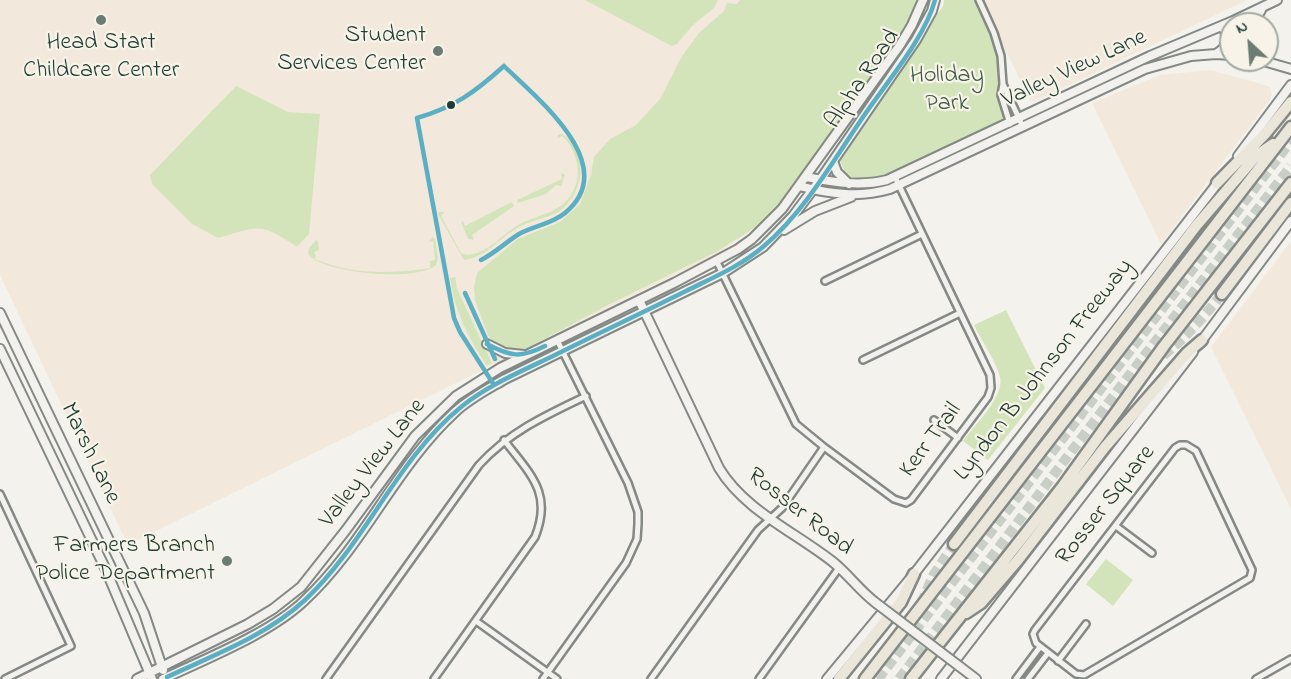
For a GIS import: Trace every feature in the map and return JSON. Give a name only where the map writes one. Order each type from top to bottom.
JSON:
[{"type":"highway","points":[[1217,183],[1265,134],[1291,102]]},
{"type":"highway","name":"Lyndon B Johnson Freeway","points":[[865,679],[1291,127]]},
{"type":"highway","points":[[954,544],[1196,226],[1257,155],[1283,137]]},
{"type":"highway","points":[[911,679],[1064,486],[1164,346],[1291,183]]},
{"type":"highway","points":[[1222,294],[1291,203]]},
{"type":"highway","points":[[958,618],[981,603],[1018,560],[1124,424],[1187,353],[1202,340]]},
{"type":"highway","points":[[839,679],[901,602],[914,574]]},
{"type":"main road","name":"Alpha Road","points":[[806,177],[900,45],[923,0]]},
{"type":"main road","name":"Alpha Road","points":[[820,180],[916,40],[932,11],[935,0]]},
{"type":"main road","name":"Valley View Lane","points":[[1253,12],[1277,0]]},
{"type":"main road","points":[[1260,12],[1264,7]]},
{"type":"main road","name":"Valley View Lane","points":[[137,679],[151,676],[162,667],[248,624],[273,609],[301,587],[410,442],[442,408],[478,381],[639,300],[752,239],[782,209],[806,177],[851,184],[868,184],[896,177],[1141,60],[1219,27]]},
{"type":"main road","name":"Valley View Lane","points":[[799,186],[839,194],[878,193],[899,186],[1145,69],[1172,60],[1219,54]]},
{"type":"main road","points":[[1141,60],[1145,69]]},
{"type":"main road","name":"Lyndon B Johnson Freeway","points":[[827,679],[914,574],[1291,85]]},
{"type":"main road","points":[[833,160],[837,172],[851,184]]},
{"type":"main road","name":"Valley View Lane","points":[[166,678],[253,635],[285,616],[309,596],[337,565],[421,449],[455,412],[505,379],[723,273],[751,256],[793,216],[820,180]]},
{"type":"main road","points":[[773,237],[815,211],[859,195]]},
{"type":"main road","points":[[941,679],[1176,378],[1291,221]]},
{"type":"main road","name":"Rosser Road","points":[[639,300],[725,477],[738,493],[839,568],[876,603],[976,679]]},
{"type":"main road","name":"Marsh Lane","points":[[0,313],[144,613],[166,678]]},
{"type":"main road","points":[[487,344],[505,353],[526,356]]},
{"type":"main road","name":"Marsh Lane","points":[[0,349],[106,570],[151,676]]},
{"type":"main road","points":[[365,504],[374,512]]},
{"type":"main road","points":[[301,587],[309,596]]},
{"type":"main road","points":[[248,624],[253,635]]},
{"type":"street","points":[[979,0],[997,40],[1001,56],[1003,84],[1001,95],[1013,132]]},
{"type":"street","points":[[1003,84],[1023,127]]},
{"type":"street","name":"Kerr Trail","points":[[716,260],[793,418],[801,429],[894,499],[906,503],[911,500],[987,398],[992,383],[896,177]]},
{"type":"street","points":[[825,281],[922,234]]},
{"type":"street","points":[[863,360],[960,313]]},
{"type":"street","points":[[543,679],[626,563],[637,539],[638,512],[634,498],[557,340]]},
{"type":"street","points":[[326,679],[479,465],[504,440],[529,424],[586,396]]},
{"type":"street","points":[[934,420],[958,438]]},
{"type":"street","points":[[434,679],[535,537],[542,521],[539,490],[504,440]]},
{"type":"street","name":"Rosser Square","points":[[1186,444],[1196,451],[1252,570],[1252,575],[1245,582],[1084,675],[1076,674],[1040,647],[1034,639],[1035,630],[1175,448],[1186,444]]},
{"type":"street","points":[[651,679],[758,530],[782,508],[824,447]]},
{"type":"street","points":[[0,494],[71,646],[5,679]]},
{"type":"street","points":[[1116,526],[1152,553]]},
{"type":"street","points":[[759,679],[839,568]]},
{"type":"street","points":[[476,621],[557,679]]},
{"type":"street","points":[[1058,661],[1086,624]]},
{"type":"street","points":[[1016,679],[1040,647]]},
{"type":"street","points":[[1028,679],[1048,653]]},
{"type":"street","points":[[1256,679],[1291,659]]},
{"type":"shaded area","points":[[0,0],[916,0],[861,86],[774,211],[748,233],[717,254],[128,545],[0,275]]},
{"type":"shaded area","points":[[982,0],[1247,0],[1219,12],[1031,103]]},
{"type":"shaded area","points":[[1211,70],[1265,85],[1270,87],[1272,94],[1270,100],[1161,244],[1092,103],[1160,75]]},
{"type":"shaded area","points":[[1291,241],[1291,509],[1211,347]]},
{"type":"green space","points":[[585,0],[718,0],[714,8],[692,26],[677,44],[672,46]]},
{"type":"green space","points":[[740,0],[917,0],[908,26],[796,184],[764,222],[716,252],[608,305],[522,351],[502,351],[488,335],[475,300],[474,287],[477,273],[518,239],[560,222],[580,204],[591,175],[594,157],[610,139],[636,125],[660,99],[682,56],[699,33],[724,11],[727,3],[737,4]]},
{"type":"green space","name":"Holiday Park","points":[[944,0],[974,0],[986,22],[999,59],[998,96],[1005,120],[885,177],[867,181],[848,178],[840,161],[943,6]]},
{"type":"green space","points":[[236,86],[288,112],[320,114],[309,234],[297,247],[275,233],[259,229],[218,238],[192,224],[152,184],[150,175]]},
{"type":"green space","points":[[562,134],[577,151],[580,162],[578,185],[567,205],[558,212],[519,227],[480,255],[464,260],[438,214],[439,212],[444,212],[441,216],[461,253],[467,255],[481,251],[495,243],[527,220],[560,206],[570,197],[576,184],[578,171],[570,145],[562,136],[558,138],[558,135]]},
{"type":"green space","points":[[562,173],[565,175],[561,186],[556,185],[546,194],[518,203],[517,200],[562,179]]},
{"type":"green space","points":[[512,202],[514,206],[472,235],[474,240],[468,239],[461,222],[463,221],[465,226]]},
{"type":"green space","points":[[433,237],[435,239],[438,258],[436,265],[430,268],[430,261],[435,260],[433,241],[428,242]]},
{"type":"green space","points":[[316,240],[319,250],[314,252],[315,259],[343,268],[386,272],[430,268],[411,273],[392,274],[351,271],[317,261],[308,254],[309,248]]},
{"type":"green space","points":[[455,277],[457,289],[492,363],[487,366],[468,335],[459,313],[450,278]]},
{"type":"green space","points":[[1006,310],[1045,388],[988,460],[963,441],[993,402],[1000,385],[1000,377],[995,364],[974,325]]},
{"type":"green space","points":[[1106,559],[1133,580],[1113,606],[1086,584]]},
{"type":"tunnel","points":[[878,679],[1291,141]]},
{"type":"tunnel","points":[[899,679],[1291,166]]},
{"type":"tunnel","points":[[1151,364],[1180,341],[1222,294]]},
{"type":"tunnel","points":[[921,604],[933,576],[954,544]]},
{"type":"transit line","points":[[167,677],[257,634],[290,613],[305,600],[327,578],[418,452],[438,428],[471,399],[505,379],[726,271],[746,260],[764,246],[793,217],[818,185],[914,45],[923,30],[935,0]]},
{"type":"transit line","points":[[417,118],[443,109],[464,98],[504,66]]},
{"type":"transit line","points":[[481,260],[519,234],[565,213],[580,195],[584,175],[580,155],[569,134],[536,96],[504,66]]},
{"type":"transit line","points":[[417,118],[454,318],[460,332],[494,385]]},
{"type":"transit line","points":[[465,293],[495,359]]},
{"type":"transit line","points":[[487,344],[510,354],[529,353],[545,346]]},
{"type":"place","name":"Head Start Childcare Center","points":[[101,20]]},
{"type":"place","name":"Student Services Center","points":[[438,51]]},
{"type":"place","name":"Farmers Branch Police Department","points":[[227,561]]}]
